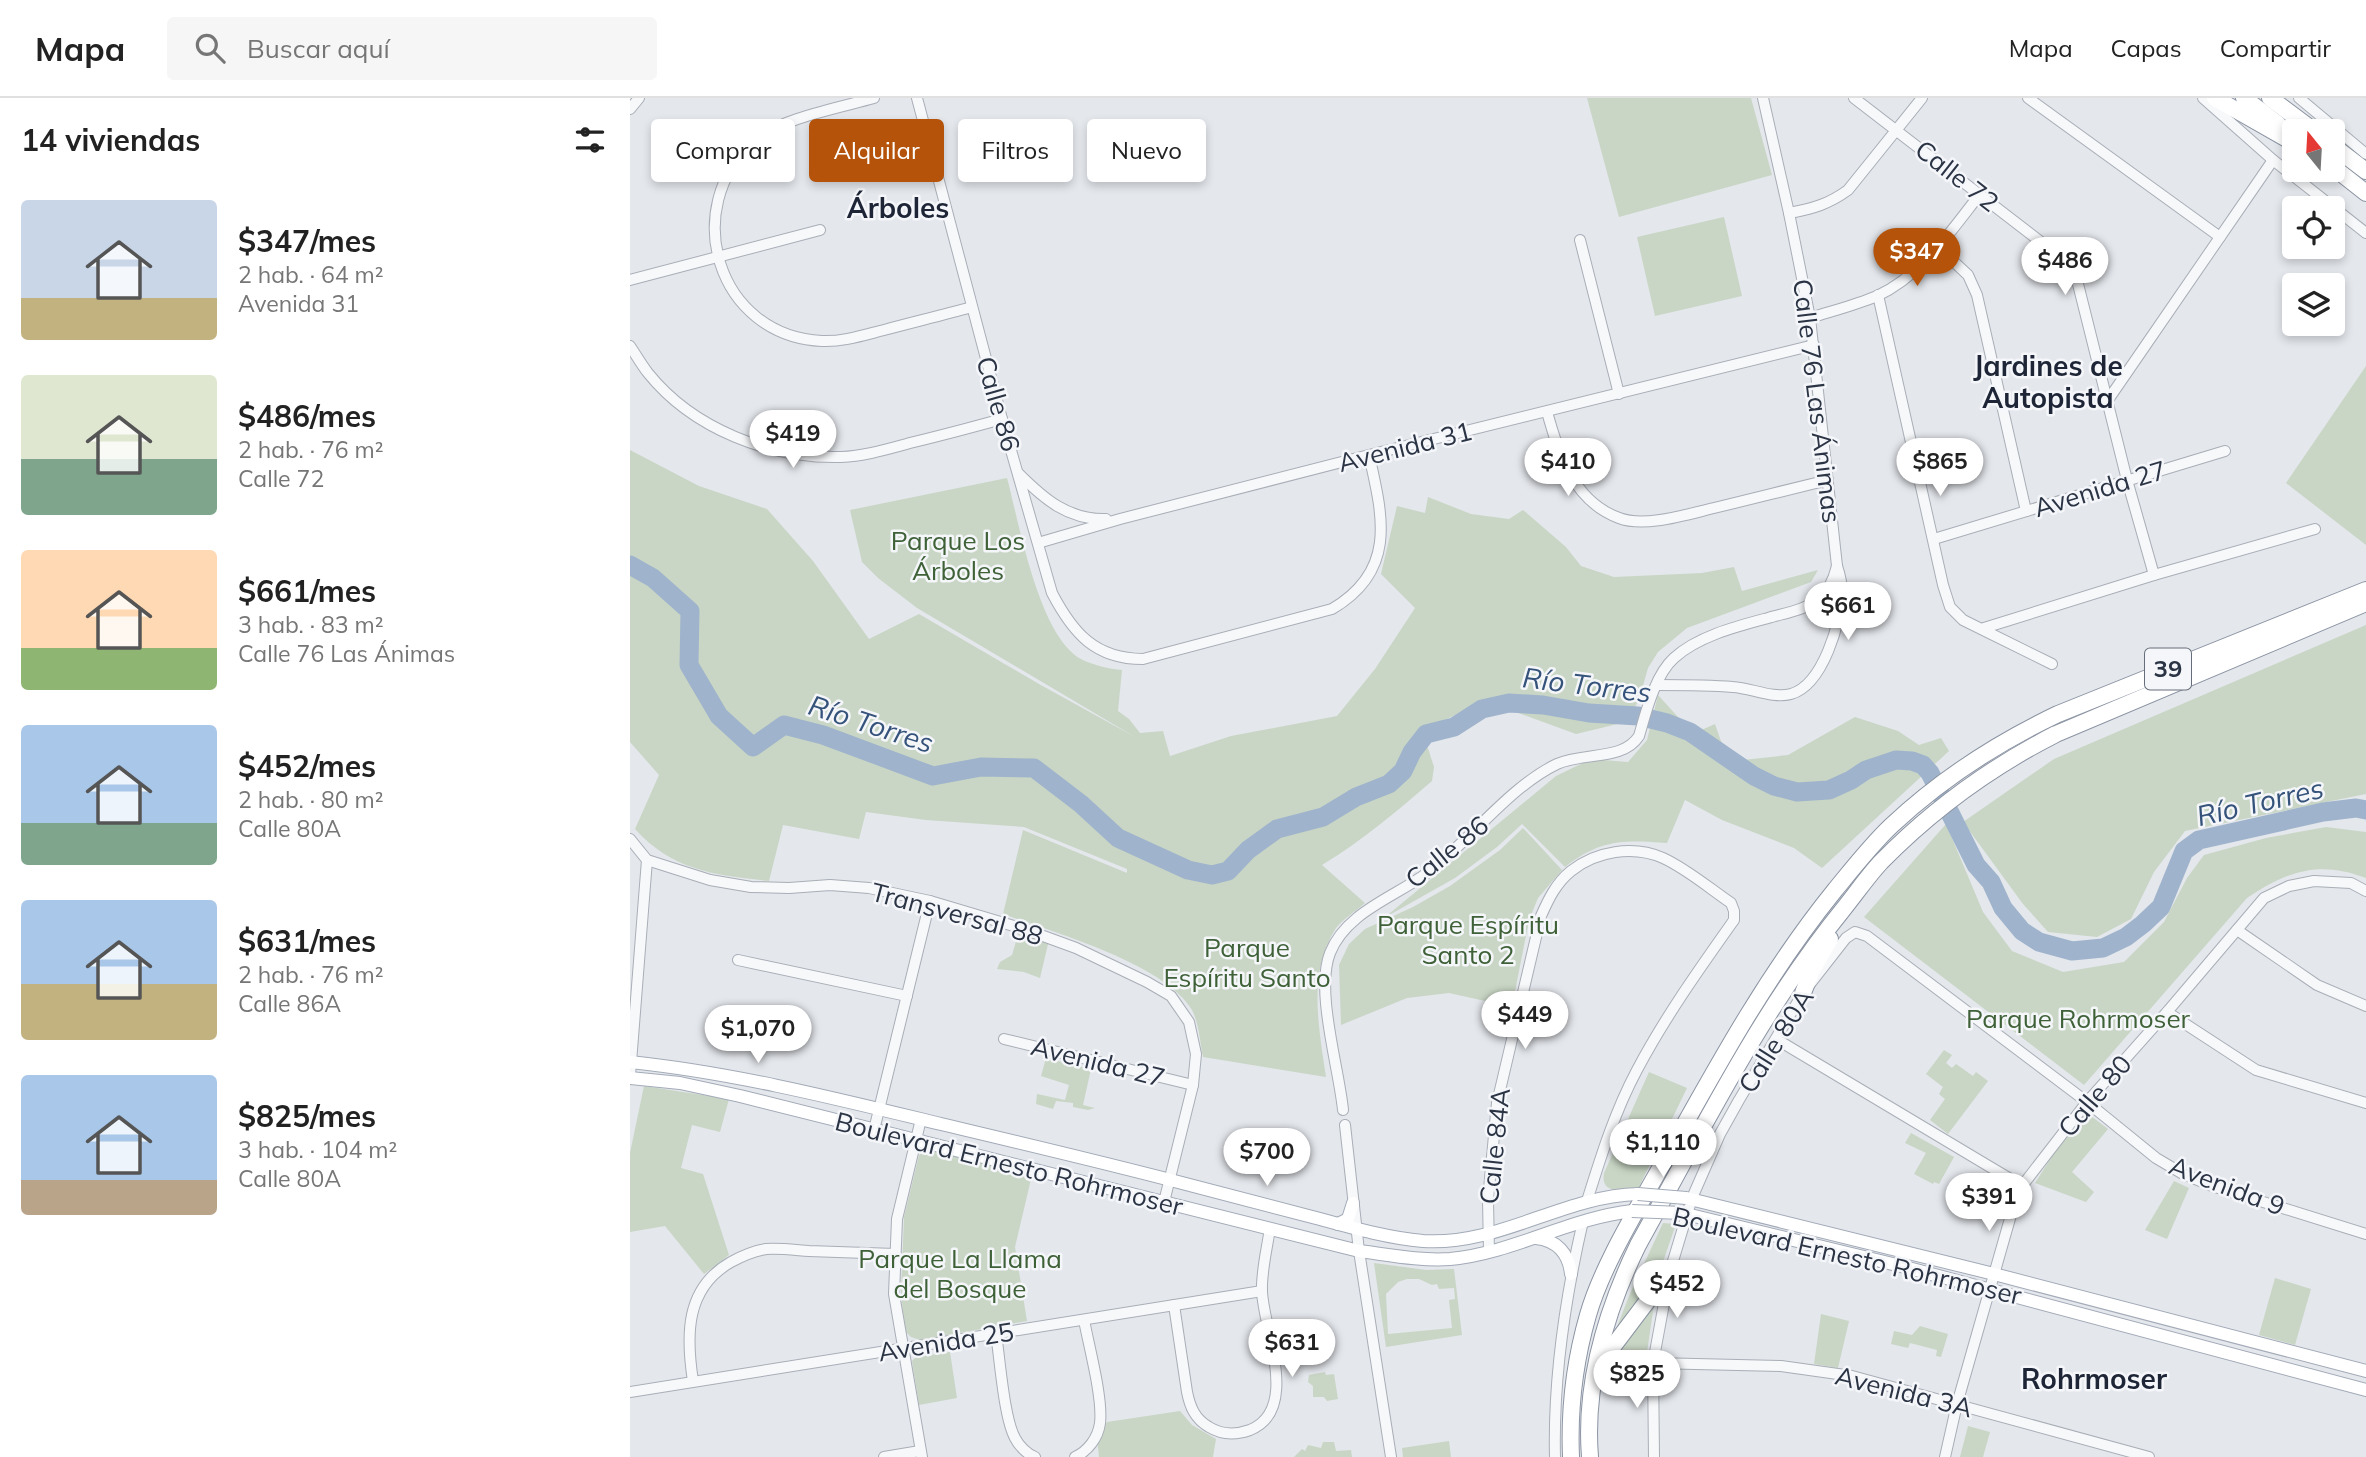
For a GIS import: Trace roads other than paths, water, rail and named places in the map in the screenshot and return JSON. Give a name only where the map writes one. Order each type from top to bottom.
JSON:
[{"type":"highway","points":[[2215,98],[2282,136]]},
{"type":"highway","points":[[2244,98],[2282,128]]},
{"type":"highway","points":[[2270,98],[2299,119]]},
{"type":"highway","points":[[2276,98],[2301,119]]},
{"type":"highway","points":[[2345,155],[2366,171]]},
{"type":"highway","points":[[2345,176],[2366,193]]},
{"type":"highway","name":"39","points":[[1571,1457],[1573,1391],[1584,1334],[1589,1313],[1623,1237],[1733,1036],[1806,926],[1867,852],[1891,826],[1923,799],[1976,758],[2012,736],[2058,713],[2366,590]]},
{"type":"highway","name":"39","points":[[1590,1457],[1594,1373],[1606,1323],[1623,1276],[1638,1245],[1749,1044],[1820,937],[1879,864],[1937,812],[1985,775],[2020,753],[2056,734],[2366,603]]},
{"type":"highway","points":[[1803,993],[1811,972],[1856,893]]},
{"type":"highway","points":[[1594,1373],[1670,1271]]},
{"type":"main road","name":"Boulevard Ernesto Rohrmoser","points":[[630,1062],[742,1079],[879,1109],[1357,1229],[1421,1241],[1451,1241],[1489,1234],[1613,1195],[1689,1198],[2366,1371]]},
{"type":"main road","name":"Boulevard Ernesto Rohrmoser","points":[[630,1077],[680,1083],[740,1096],[1359,1251],[1419,1259],[1449,1259],[1489,1252],[1610,1213],[1632,1211],[1685,1214],[1990,1289],[2366,1390]]},
{"type":"main road","points":[[1583,1221],[1588,1211],[1637,1194]]},
{"type":"main road","points":[[1338,1224],[1348,1219],[1353,1203]]},
{"type":"main road","points":[[1532,1238],[1549,1240],[1563,1251],[1571,1275]]},
{"type":"street","points":[[630,109],[639,98]]},
{"type":"street","points":[[874,98],[787,123],[755,139],[732,166],[717,201],[714,233],[717,257],[729,286],[748,309],[767,325],[794,336],[822,341],[853,338],[972,307]]},
{"type":"street","name":"Calle 86","points":[[917,98],[1002,419],[1052,593],[1073,629],[1085,640],[1113,656],[1143,659],[1332,609],[1348,600],[1360,587],[1378,556],[1382,531],[1381,506],[1369,455]]},
{"type":"street","name":"Calle 76 Las Ánimas","points":[[1657,685],[1714,686],[1777,694],[1794,693],[1810,680],[1824,661],[1840,612],[1842,593],[1810,318],[1763,98]]},
{"type":"street","name":"Calle 72","points":[[1854,98],[2063,259],[2076,276],[2127,480],[2154,575]]},
{"type":"street","points":[[1789,213],[1816,208],[1835,200],[1848,190],[1922,98]]},
{"type":"street","points":[[2028,98],[2220,237]]},
{"type":"street","points":[[2203,98],[2273,160],[2366,233]]},
{"type":"street","points":[[2299,98],[2366,154]]},
{"type":"street","points":[[2108,400],[2273,160]]},
{"type":"street","points":[[1810,318],[1878,295],[1906,277],[1938,247],[1980,194]]},
{"type":"street","points":[[630,280],[820,230]]},
{"type":"street","points":[[1580,240],[1619,394]]},
{"type":"street","points":[[1938,247],[1968,275],[1977,295],[2025,511]]},
{"type":"street","points":[[1878,295],[1950,607],[1963,620],[1984,628],[2052,664]]},
{"type":"street","name":"Avenida 31","points":[[1038,543],[1120,519],[1369,455],[1814,345]]},
{"type":"street","points":[[630,346],[648,373],[708,424],[744,440],[790,454],[842,457],[886,450],[1002,419]]},
{"type":"street","points":[[1548,412],[1558,450],[1570,475],[1590,501],[1620,519],[1647,521],[1678,516],[1828,480]]},
{"type":"street","name":"Avenida 27","points":[[1934,539],[2225,450]]},
{"type":"street","name":"Avenida 31","points":[[1018,473],[1058,508],[1079,516],[1120,519]]},
{"type":"street","points":[[1984,628],[2315,529]]},
{"type":"street","points":[[1657,685],[1663,671],[1674,657],[1688,647],[1752,622],[1794,611],[1819,599],[1829,587],[1838,566]]},
{"type":"street","name":"Calle 86","points":[[1343,1110],[1326,999],[1326,967],[1330,952],[1339,938],[1358,917],[1434,867],[1532,779],[1557,764],[1625,750],[1633,744],[1639,736],[1657,685]]},
{"type":"street","points":[[630,839],[646,860],[630,1077]]},
{"type":"street","name":"Calle 84A","points":[[1489,1252],[1488,1189],[1497,1103],[1541,916],[1551,894],[1570,872],[1593,858],[1616,852],[1637,851],[1661,857],[1683,869],[1731,903],[1734,919],[1659,1032],[1637,1071],[1606,1141],[1587,1201]]},
{"type":"street","name":"Transversal 88","points":[[646,860],[710,880],[751,887],[830,885],[869,888],[930,901],[1024,929],[1076,948],[1171,996],[1189,1022],[1196,1054],[1193,1085]]},
{"type":"street","name":"Calle 80","points":[[1945,1457],[1957,1404],[2015,1201],[2022,1186],[2087,1102],[2264,898],[2289,886],[2314,881],[2351,883],[2366,891]]},
{"type":"street","points":[[874,1130],[930,901]]},
{"type":"street","points":[[2236,930],[2317,985],[2366,1006]]},
{"type":"street","name":"Calle 80A","points":[[1654,1457],[1653,1363],[1670,1271],[1689,1198],[1720,1134],[1803,993],[1846,938],[1855,932],[1867,936]]},
{"type":"street","name":"Avenida 9","points":[[1867,936],[2087,1102],[2156,1158],[2183,1174],[2212,1186],[2366,1234]]},
{"type":"street","points":[[738,960],[906,996]]},
{"type":"street","points":[[2167,1013],[2256,1070],[2366,1104]]},
{"type":"street","name":"Avenida 27","points":[[1004,1039],[1193,1085]]},
{"type":"street","points":[[1776,1039],[2022,1186]]},
{"type":"street","points":[[1164,1202],[1193,1085]]},
{"type":"street","points":[[884,1457],[921,1454],[894,1294],[897,1219],[921,1119]]},
{"type":"street","points":[[1345,1125],[1359,1251],[1391,1457]]},
{"type":"street","points":[[1555,1457],[1557,1374],[1571,1275],[1583,1221]]},
{"type":"street","points":[[1174,1305],[1190,1405],[1196,1416],[1214,1430],[1225,1433],[1240,1433],[1254,1428],[1265,1420],[1272,1409],[1278,1387],[1262,1291],[1270,1228]]},
{"type":"street","points":[[693,1381],[688,1349],[689,1325],[705,1283],[720,1268],[745,1255],[766,1249],[895,1254]]},
{"type":"street","name":"Avenida 25","points":[[630,1392],[1262,1291]]},
{"type":"street","points":[[1075,1457],[1094,1441],[1100,1426],[1100,1409],[1083,1320]]},
{"type":"street","points":[[996,1334],[1009,1423],[1015,1440],[1028,1454],[1035,1457]]},
{"type":"street","name":"Avenida 3A","points":[[1653,1363],[1781,1366],[1852,1376],[2149,1457]]},
{"type":"waterway","name":"Río Torres","points":[[630,565],[653,578],[690,611],[689,665],[719,716],[753,747],[784,725],[823,735],[933,776],[981,767],[1034,768],[1081,804],[1118,838],[1188,870],[1212,875],[1228,871],[1248,850],[1277,829],[1323,817],[1356,797],[1389,784],[1403,771],[1412,752],[1426,734],[1454,727],[1482,709],[1509,703],[1638,716],[1667,723],[1690,732],[1754,776],[1774,786],[1797,792],[1829,790],[1866,770],[1896,760],[1923,765],[1930,773],[1976,865],[1991,882],[2003,908],[2022,931],[2039,942],[2072,951],[2103,948],[2126,937],[2143,924],[2161,907],[2184,851],[2199,840],[2323,812],[2356,808],[2366,810]]},
{"type":"district","name":"Árboles","points":[[898,208]]},
{"type":"district","name":"Jardines de Autopista","points":[[2048,382]]},
{"type":"district","name":"Rohrmoser","points":[[2094,1379]]},
{"type":"park label","name":"Parque Los Árboles","points":[[958,556]]},
{"type":"park label","name":"Parque Espíritu Santo 2","points":[[1468,940]]},
{"type":"park label","name":"Parque Espíritu Santo","points":[[1247,963]]},
{"type":"park label","name":"Parque Rohrmoser","points":[[2078,1019]]},
{"type":"park label","name":"Parque La Llama del Bosque","points":[[960,1274]]}]
